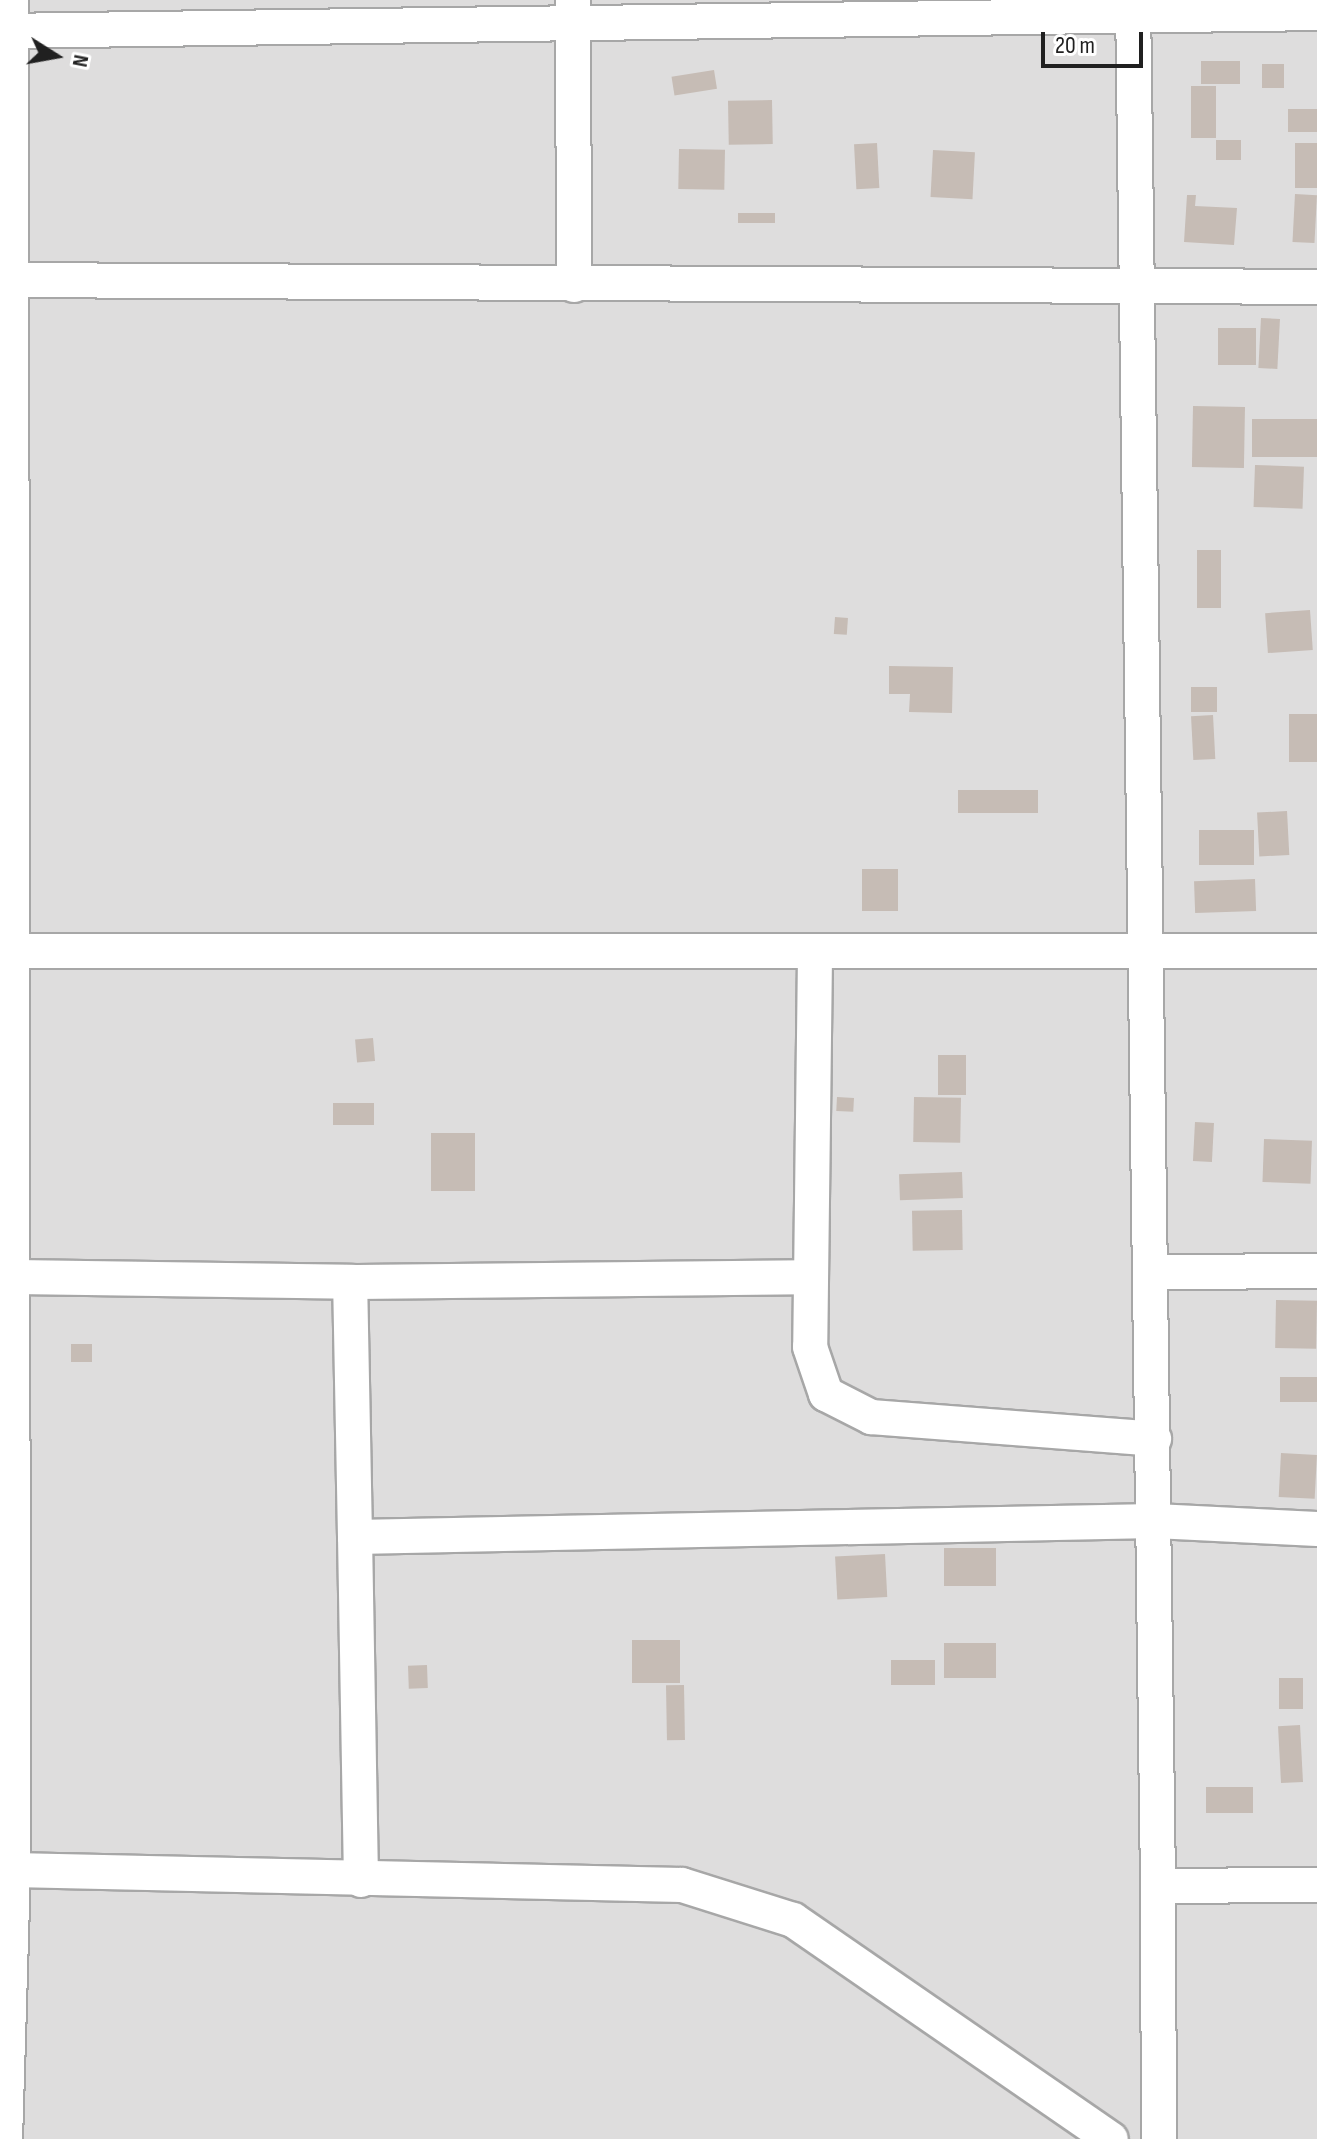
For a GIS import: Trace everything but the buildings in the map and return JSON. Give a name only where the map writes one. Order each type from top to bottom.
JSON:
[{"type":"street","points":[[1133,7],[1152,1272],[1159,2139]]},
{"type":"street","points":[[5,2139],[6,1537],[12,1277],[3,951],[8,21],[1133,7],[1317,13]]},
{"type":"street","points":[[574,12],[574,285]]},
{"type":"street","points":[[8,280],[1137,291],[1317,287]]},
{"type":"street","points":[[3,951],[815,955],[1317,951]]},
{"type":"street","points":[[815,955],[810,1277],[814,1372],[846,1408],[968,1428],[1154,1439]]},
{"type":"street","points":[[1152,1272],[1317,1271]]},
{"type":"street","points":[[12,1277],[350,1282],[810,1277]]},
{"type":"street","points":[[350,1282],[361,1880]]},
{"type":"street","points":[[355,1537],[1155,1521],[1317,1529]]},
{"type":"street","points":[[6,1870],[682,1885],[793,1920],[1111,2139]]},
{"type":"street","points":[[1158,1886],[1317,1885]]},
{"type":"shaded area","points":[[0,0],[1317,0],[1317,2139],[0,2139]]}]
